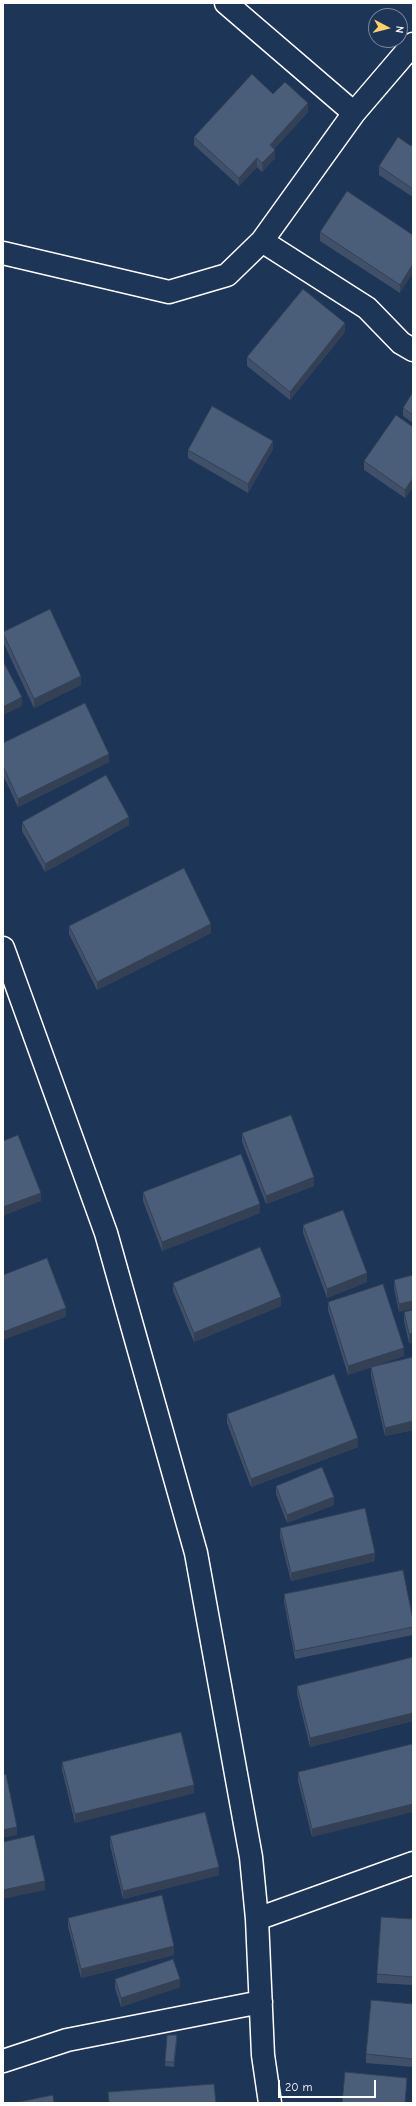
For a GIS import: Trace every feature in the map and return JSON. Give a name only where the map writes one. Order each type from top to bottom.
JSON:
[{"type":"street","points":[[226,3],[354,113]]},
{"type":"street","points":[[3,253],[169,292],[227,275],[262,241],[354,113],[413,44]]},
{"type":"street","points":[[262,241],[367,308],[401,343],[413,350]]},
{"type":"street","points":[[3,948],[106,1233],[196,1553],[251,1857],[257,1919],[264,2055],[270,2103]]},
{"type":"street","points":[[257,1919],[413,1862]]},
{"type":"street","points":[[3,2061],[67,2040],[261,2002]]},
{"type":"building","points":[[252,74],[273,94],[285,82],[308,103],[270,145],[275,150],[262,163],[257,158],[239,178],[194,137]]},
{"type":"building","points":[[398,137],[411,146],[413,143],[413,189],[379,166]]},
{"type":"building","points":[[347,191],[413,235],[413,264],[400,285],[320,232]]},
{"type":"building","points":[[303,289],[345,323],[290,392],[247,357]]},
{"type":"building","points":[[413,392],[413,415],[403,408]]},
{"type":"building","points":[[212,406],[273,441],[248,484],[188,450]]},
{"type":"building","points":[[396,415],[413,427],[413,478],[405,490],[364,461]]},
{"type":"building","points":[[50,609],[81,676],[34,699],[3,632]]},
{"type":"building","points":[[3,661],[22,697],[3,707]]},
{"type":"building","points":[[85,703],[109,754],[18,799],[3,766],[3,743]]},
{"type":"building","points":[[106,775],[129,817],[45,864],[22,822]]},
{"type":"building","points":[[184,868],[211,924],[97,982],[69,926]]},
{"type":"building","points":[[291,1115],[314,1177],[266,1196],[242,1133]]},
{"type":"building","points":[[18,1135],[41,1193],[3,1207],[3,1141]]},
{"type":"building","points":[[241,1154],[260,1204],[162,1242],[143,1192]]},
{"type":"building","points":[[343,1210],[367,1273],[327,1289],[303,1225]]},
{"type":"building","points":[[260,1247],[281,1297],[194,1333],[173,1283]]},
{"type":"building","points":[[47,1258],[66,1308],[3,1332],[3,1275]]},
{"type":"building","points":[[413,1275],[413,1301],[399,1304],[394,1280]]},
{"type":"building","points":[[383,1284],[404,1348],[348,1366],[328,1302]]},
{"type":"building","points":[[413,1310],[413,1333],[409,1334],[404,1312]]},
{"type":"building","points":[[413,1357],[413,1421],[385,1428],[371,1367]]},
{"type":"building","points":[[334,1374],[358,1438],[251,1479],[227,1414]]},
{"type":"building","points":[[322,1467],[334,1497],[287,1515],[276,1486]]},
{"type":"building","points":[[365,1508],[375,1553],[291,1573],[280,1528]]},
{"type":"building","points":[[403,1570],[413,1620],[413,1627],[295,1651],[284,1594]]},
{"type":"building","points":[[413,1657],[413,1713],[310,1738],[297,1686]]},
{"type":"building","points":[[181,1732],[194,1785],[75,1814],[62,1762]]},
{"type":"building","points":[[412,1744],[413,1804],[312,1829],[298,1772]]},
{"type":"building","points":[[6,1774],[17,1827],[3,1830],[3,1775]]},
{"type":"building","points":[[205,1812],[219,1867],[123,1891],[110,1836]]},
{"type":"building","points":[[34,1835],[45,1881],[3,1890],[3,1842]]},
{"type":"building","points":[[162,1895],[174,1946],[81,1969],[68,1918]]},
{"type":"building","points":[[381,1917],[413,1919],[413,1977],[377,1974]]},
{"type":"building","points":[[173,1959],[180,1979],[121,1998],[115,1979]]},
{"type":"building","points":[[371,2000],[413,2004],[413,2059],[366,2054]]},
{"type":"building","points":[[167,2035],[177,2035],[174,2062],[165,2062]]},
{"type":"building","points":[[345,2072],[407,2078],[405,2103],[342,2103]]},
{"type":"building","points":[[214,2084],[216,2103],[109,2103],[108,2092]]},
{"type":"building","points":[[53,2095],[54,2103],[14,2103]]}]
